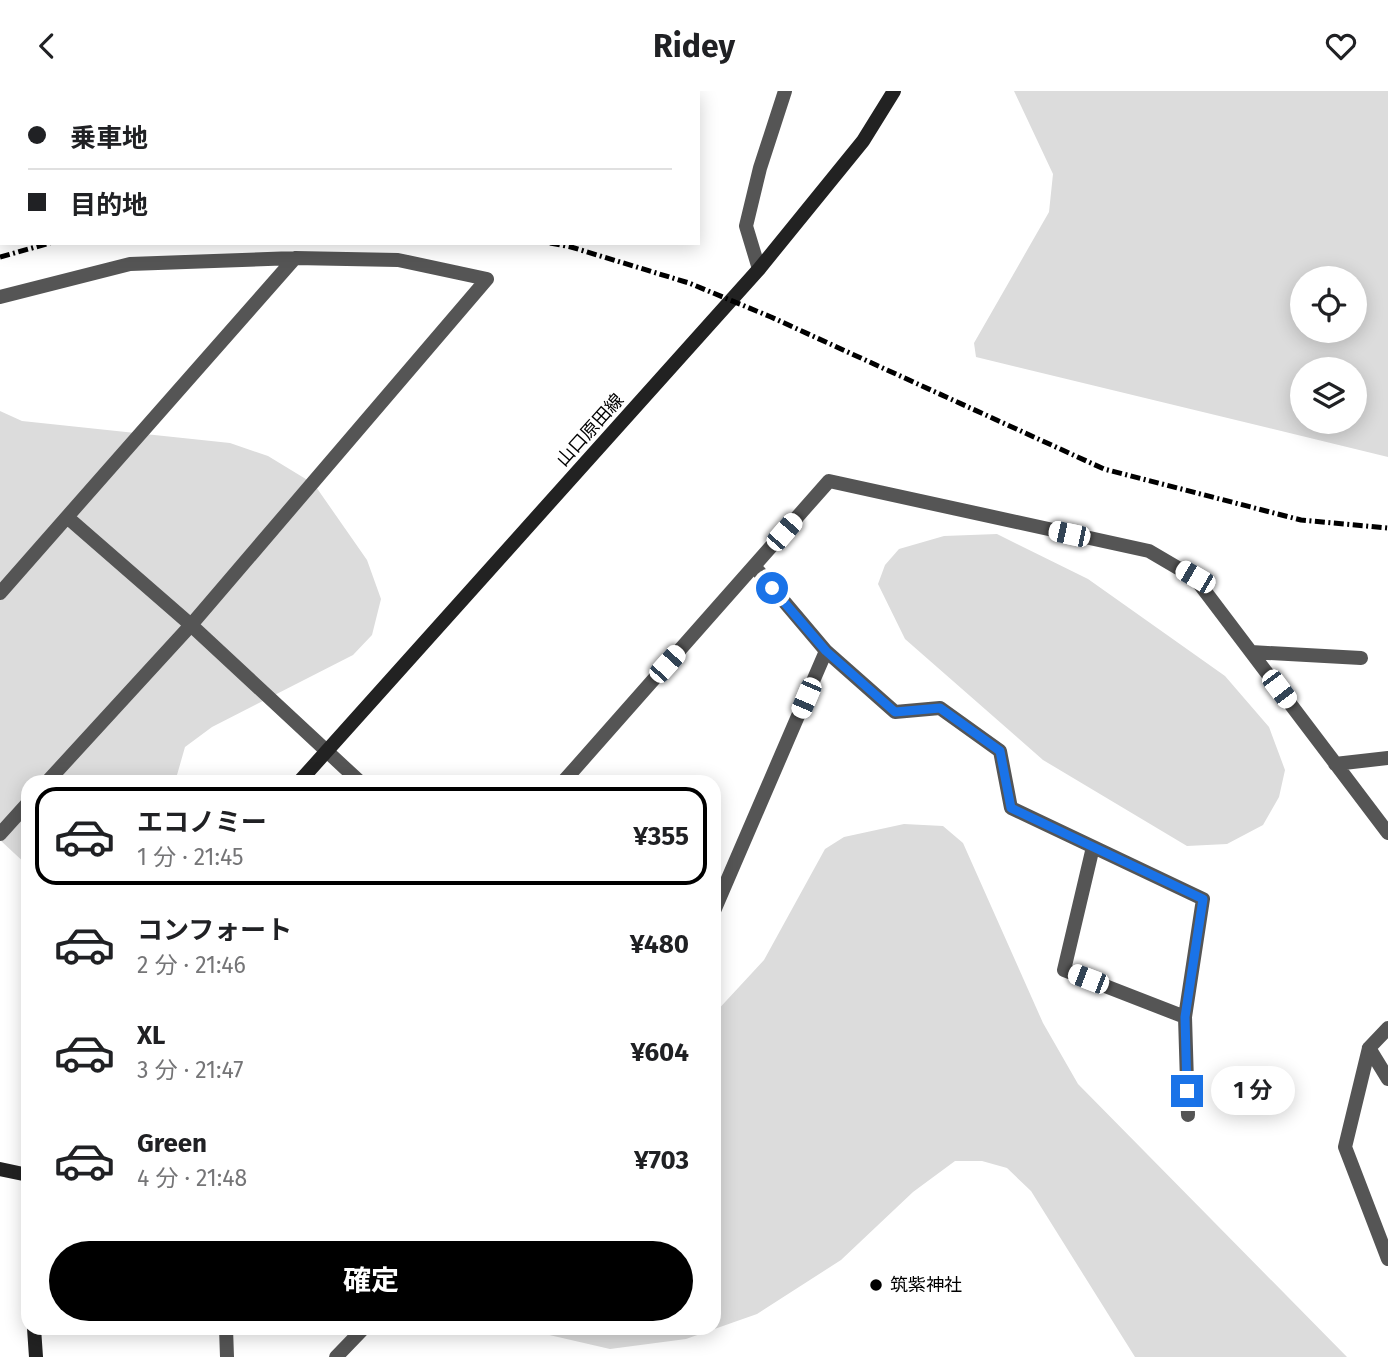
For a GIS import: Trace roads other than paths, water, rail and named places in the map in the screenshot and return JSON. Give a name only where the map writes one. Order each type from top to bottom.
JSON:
[{"type":"main road","name":"山口原田線","points":[[305,775],[690,349],[863,141],[894,91]]},
{"type":"main road","points":[[0,1169],[21,1174]]},
{"type":"main road","points":[[35,1335],[37,1357]]},
{"type":"street","points":[[759,268],[746,226],[760,168],[785,91]]},
{"type":"street","points":[[0,593],[295,258]]},
{"type":"street","points":[[0,297],[130,264],[295,258],[398,260],[487,279],[191,625],[53,775]]},
{"type":"street","points":[[568,775],[830,481],[1149,551],[1195,577],[1388,833]]},
{"type":"street","points":[[67,517],[191,625],[352,775]]},
{"type":"street","points":[[754,566],[826,651],[895,712],[940,708],[1000,751],[1011,808],[1203,899],[1185,1017],[1188,1115]]},
{"type":"street","points":[[721,895],[826,651]]},
{"type":"street","points":[[1251,652],[1361,658]]},
{"type":"street","points":[[1335,764],[1388,758]]},
{"type":"street","points":[[0,834],[21,811]]},
{"type":"street","points":[[1093,847],[1064,970],[1185,1017]]},
{"type":"street","points":[[1388,1028],[1369,1048],[1345,1147],[1388,1259]]},
{"type":"street","points":[[1369,1048],[1388,1079]]},
{"type":"street","points":[[226,1335],[227,1357]]},
{"type":"street","points":[[336,1357],[357,1335]]},
{"type":"railway","points":[[0,257],[43,245]]},
{"type":"railway","points":[[560,245],[689,283],[771,317],[1104,469],[1301,520],[1388,528]]},
{"type":"place","name":"筑紫神社","points":[[876,1285]]}]
